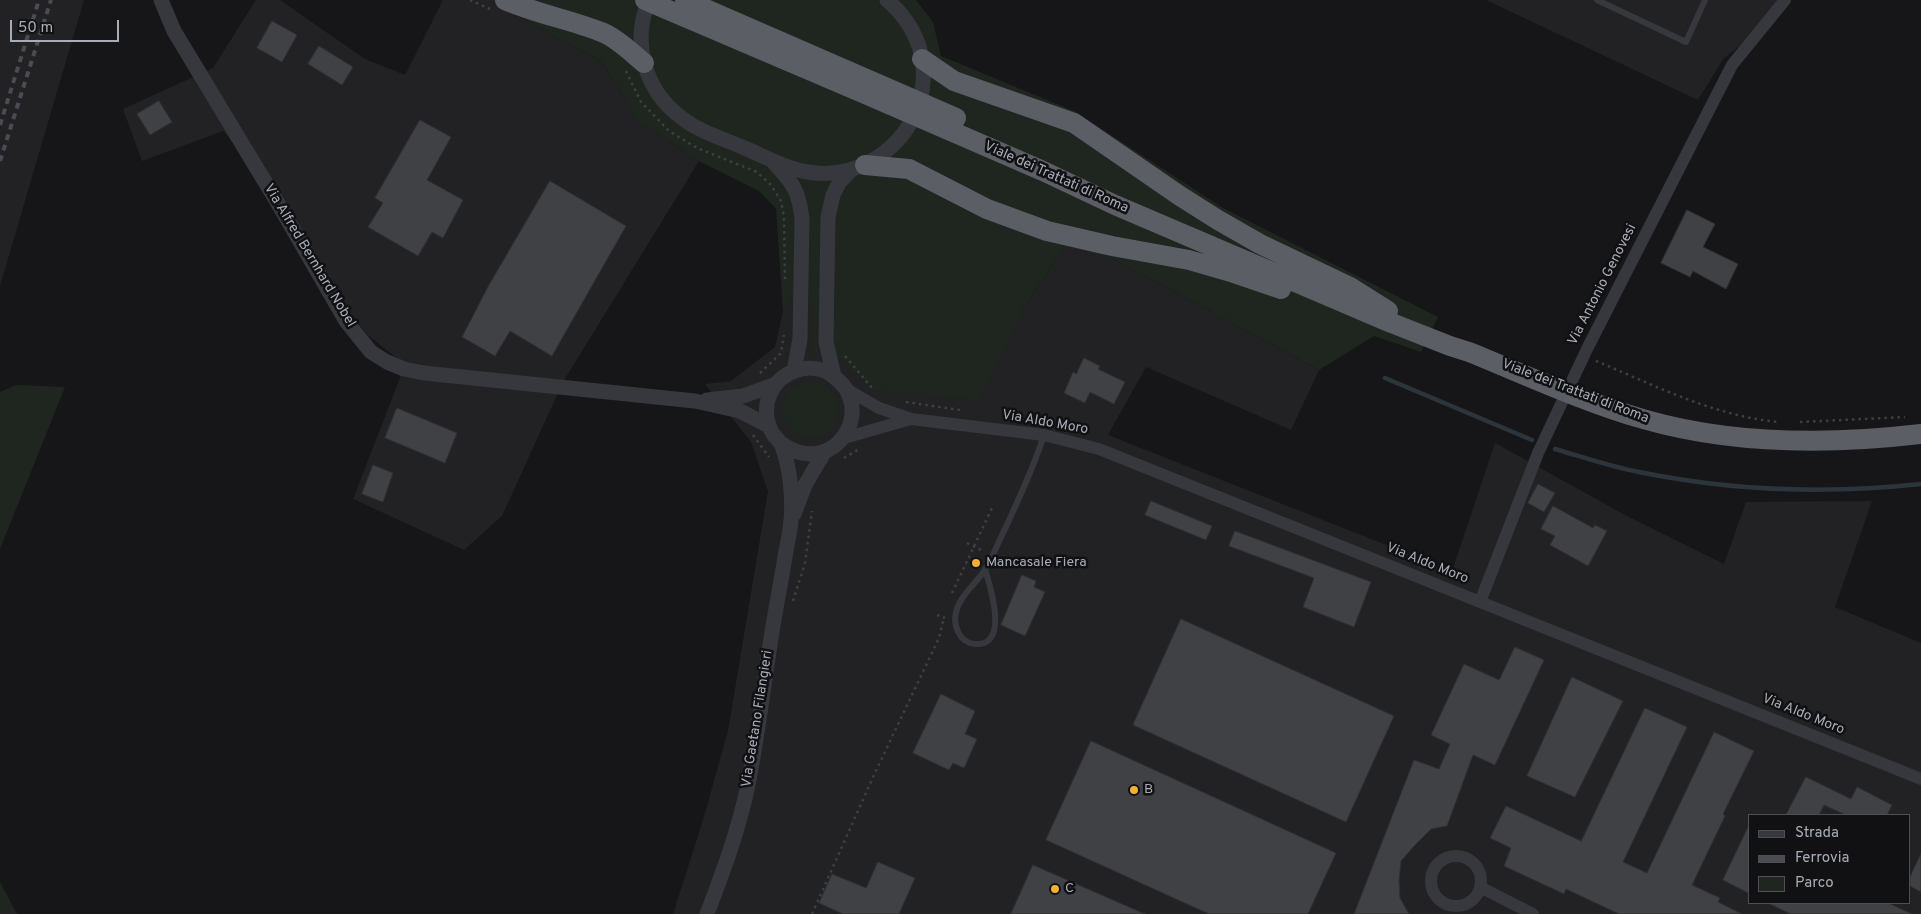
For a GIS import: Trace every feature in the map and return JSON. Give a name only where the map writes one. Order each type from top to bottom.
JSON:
[{"type":"highway","points":[[505,0],[603,33],[620,43],[644,63]]},
{"type":"highway","name":"Viale dei Trattati di Roma","points":[[645,0],[983,138]]},
{"type":"highway","name":"Viale dei Trattati di Roma","points":[[685,0],[983,138],[1115,205],[1390,318],[1450,346],[1614,410],[1644,419],[1712,434],[1748,438],[1836,442],[1921,434]]},
{"type":"highway","points":[[922,60],[954,81],[1074,123],[1218,220],[1260,244],[1350,287],[1390,318]]},
{"type":"highway","points":[[858,167],[909,169],[987,209],[1047,231],[1112,246],[1189,260],[1234,272],[1325,306],[1352,314],[1390,318]]},
{"type":"street","name":"Via Alfred Bernhard Nobel","points":[[161,0],[174,31],[276,200],[346,321],[371,352],[396,366],[424,374],[695,401],[740,411],[769,426]]},
{"type":"street","points":[[649,0],[640,29],[644,63],[658,94],[683,119],[771,159],[807,172],[820,173],[858,167],[881,157],[902,136],[918,109],[922,92],[922,60],[914,31],[900,10],[887,0]]},
{"type":"street","name":"Via Antonio Genovesi","points":[[1480,602],[1538,453],[1584,357],[1732,65],[1785,0]]},
{"type":"street","points":[[771,159],[791,181],[800,205],[802,219],[800,339],[794,371]]},
{"type":"street","points":[[834,376],[826,342],[828,217],[833,195],[839,183],[858,167]]},
{"type":"street","points":[[815,368],[834,376],[846,390],[852,405],[851,421],[844,438],[825,451],[816,453],[798,452],[782,444],[774,436],[766,415],[770,393],[776,384],[781,378],[794,371],[815,368]]},
{"type":"street","name":"Via Alfred Bernhard Nobel","points":[[695,401],[743,396],[776,384]]},
{"type":"street","name":"Via Aldo Moro","points":[[846,390],[879,408],[911,419],[1044,435],[1100,449],[1921,779]]},
{"type":"street","name":"Via Aldo Moro","points":[[844,438],[911,419]]},
{"type":"street","name":"Via Gaetano Filangieri","points":[[782,444],[788,471],[791,520]]},
{"type":"street","name":"Via Gaetano Filangieri","points":[[707,914],[748,785],[791,520],[805,484],[825,451]]},
{"type":"street","points":[[1449,856],[1464,857],[1476,866],[1479,873],[1480,887],[1477,894],[1465,904],[1451,905],[1438,898],[1433,891],[1430,882],[1431,874],[1441,860],[1449,856]]},
{"type":"street","points":[[1480,887],[1532,914]]},
{"type":"lane","points":[[1597,0],[1686,42],[1705,0]]},
{"type":"lane","points":[[985,569],[995,607],[996,624],[992,635],[987,641],[978,644],[965,640],[956,628],[956,610],[985,569],[1034,467],[1044,435]]},
{"type":"path","points":[[626,70],[641,102],[669,131],[697,148],[757,172],[771,185],[781,201],[784,218],[785,288]]},
{"type":"path","points":[[743,396],[742,385],[767,368],[781,353],[784,326]]},
{"type":"path","points":[[844,355],[873,388]]},
{"type":"path","points":[[1584,357],[1722,410],[1744,416],[1782,422]]},
{"type":"path","points":[[1798,422],[1906,417]]},
{"type":"path","points":[[842,459],[868,444]]},
{"type":"path","points":[[950,596],[992,508]]},
{"type":"path","points":[[967,543],[992,555]]},
{"type":"path","points":[[812,914],[874,775],[939,638],[945,611]]},
{"type":"shaded area","points":[[0,0],[84,0],[0,286]]},
{"type":"shaded area","points":[[256,0],[280,0],[365,59],[405,75],[443,0],[488,0],[601,61],[638,120],[699,161],[563,382],[502,516],[464,550],[353,499],[405,365],[368,335],[332,291],[262,178],[223,131],[142,161],[123,109],[213,68]]},
{"type":"shaded area","points":[[1486,0],[1787,0],[1771,22],[1724,58],[1698,100]]},
{"type":"shaded area","points":[[1071,236],[1319,370],[1291,430],[1146,367],[1108,435],[1452,571],[1495,443],[1629,517],[1724,564],[1746,502],[1872,501],[1835,607],[1921,643],[1921,914],[673,914],[703,820],[728,731],[768,491],[751,442],[705,384],[731,381],[775,347],[783,312],[803,279],[1021,312]]},
{"type":"green space","points":[[488,0],[916,0],[933,22],[941,56],[1074,111],[1223,208],[1438,317],[1421,352],[1374,336],[1319,370],[1071,236],[1021,312],[979,400],[873,390],[839,357],[817,326],[816,346],[818,352],[817,354],[810,354],[812,317],[803,280],[783,312],[776,209],[759,191],[699,161],[638,120],[601,61]]},
{"type":"green space","points":[[811,382],[822,384],[831,390],[837,399],[839,410],[837,421],[831,430],[822,436],[811,438],[800,436],[791,430],[785,421],[783,410],[785,399],[791,390],[800,384]]},
{"type":"green space","points":[[16,385],[65,387],[0,549],[0,392]]},
{"type":"green space","points":[[0,882],[17,914],[0,914]]},
{"type":"building","points":[[272,21],[297,35],[282,62],[257,48]]},
{"type":"building","points":[[319,46],[353,67],[342,85],[308,64]]},
{"type":"building","points":[[159,101],[172,122],[150,135],[137,114]]},
{"type":"building","points":[[420,120],[451,137],[427,180],[463,200],[443,238],[432,232],[418,256],[368,227],[383,203],[375,198]]},
{"type":"building","points":[[550,181],[626,226],[552,356],[510,331],[495,356],[462,337],[489,285]]},
{"type":"building","points":[[1687,210],[1715,224],[1703,247],[1738,264],[1726,289],[1693,271],[1690,277],[1661,263]]},
{"type":"building","points":[[1084,358],[1100,366],[1098,369],[1125,382],[1114,404],[1090,392],[1085,403],[1064,393],[1073,372],[1076,374]]},
{"type":"building","points":[[397,408],[457,433],[445,463],[385,438]]},
{"type":"building","points":[[373,465],[393,473],[383,502],[362,494]]},
{"type":"building","points":[[1538,484],[1555,493],[1544,512],[1528,503]]},
{"type":"building","points":[[1151,501],[1212,526],[1206,540],[1145,515]]},
{"type":"building","points":[[1553,506],[1593,528],[1595,525],[1607,531],[1588,566],[1550,545],[1555,536],[1541,529]]},
{"type":"building","points":[[1235,531],[1371,582],[1354,627],[1303,607],[1314,578],[1229,546]]},
{"type":"building","points":[[1022,575],[1036,581],[1034,587],[1045,592],[1025,636],[1001,625]]},
{"type":"building","points":[[1181,619],[1394,716],[1346,822],[1133,725]]},
{"type":"building","points":[[1515,647],[1544,660],[1495,765],[1473,755],[1447,826],[1431,829],[1401,861],[1400,898],[1409,914],[1354,914],[1414,760],[1439,769],[1450,744],[1431,735],[1464,664],[1499,680]]},
{"type":"building","points":[[1572,677],[1623,701],[1575,797],[1527,776]]},
{"type":"building","points":[[941,694],[975,711],[965,734],[977,739],[964,768],[953,763],[949,770],[913,753]]},
{"type":"building","points":[[1645,708],[1687,727],[1623,862],[1647,873],[1714,732],[1754,751],[1723,814],[1725,816],[1692,885],[1720,898],[1718,902],[1742,914],[1619,914],[1566,889],[1564,894],[1504,866],[1511,848],[1490,838],[1506,806],[1581,841]]},
{"type":"building","name":"B","points":[[1091,741],[1336,853],[1308,914],[1209,914],[1046,840]]},
{"type":"building","points":[[1806,777],[1851,799],[1857,787],[1892,805],[1888,814],[1844,814],[1824,805],[1820,814],[1787,814]]},
{"type":"building","points":[[1748,827],[1748,893],[1723,880]]},
{"type":"building","points":[[1921,854],[1921,892],[1911,887],[1911,875]]},
{"type":"building","points":[[878,862],[915,878],[899,914],[843,914],[819,903],[832,874],[866,888]]},
{"type":"building","name":"C","points":[[1033,865],[1145,914],[1011,914]]},
{"type":"building","points":[[1770,904],[1890,904],[1912,914],[1791,914]]},
{"type":"waterway","points":[[1385,378],[1532,440]]},
{"type":"waterway","points":[[1555,449],[1639,472],[1745,487],[1815,490],[1921,484]]},
{"type":"railway","points":[[0,125],[39,0]]},
{"type":"railway","points":[[0,161],[51,0]]},
{"type":"place","name":"Mancasale Fiera","points":[[976,563]]},
{"type":"place","name":"B","points":[[1134,790]]},
{"type":"place","name":"C","points":[[1055,889]]}]
